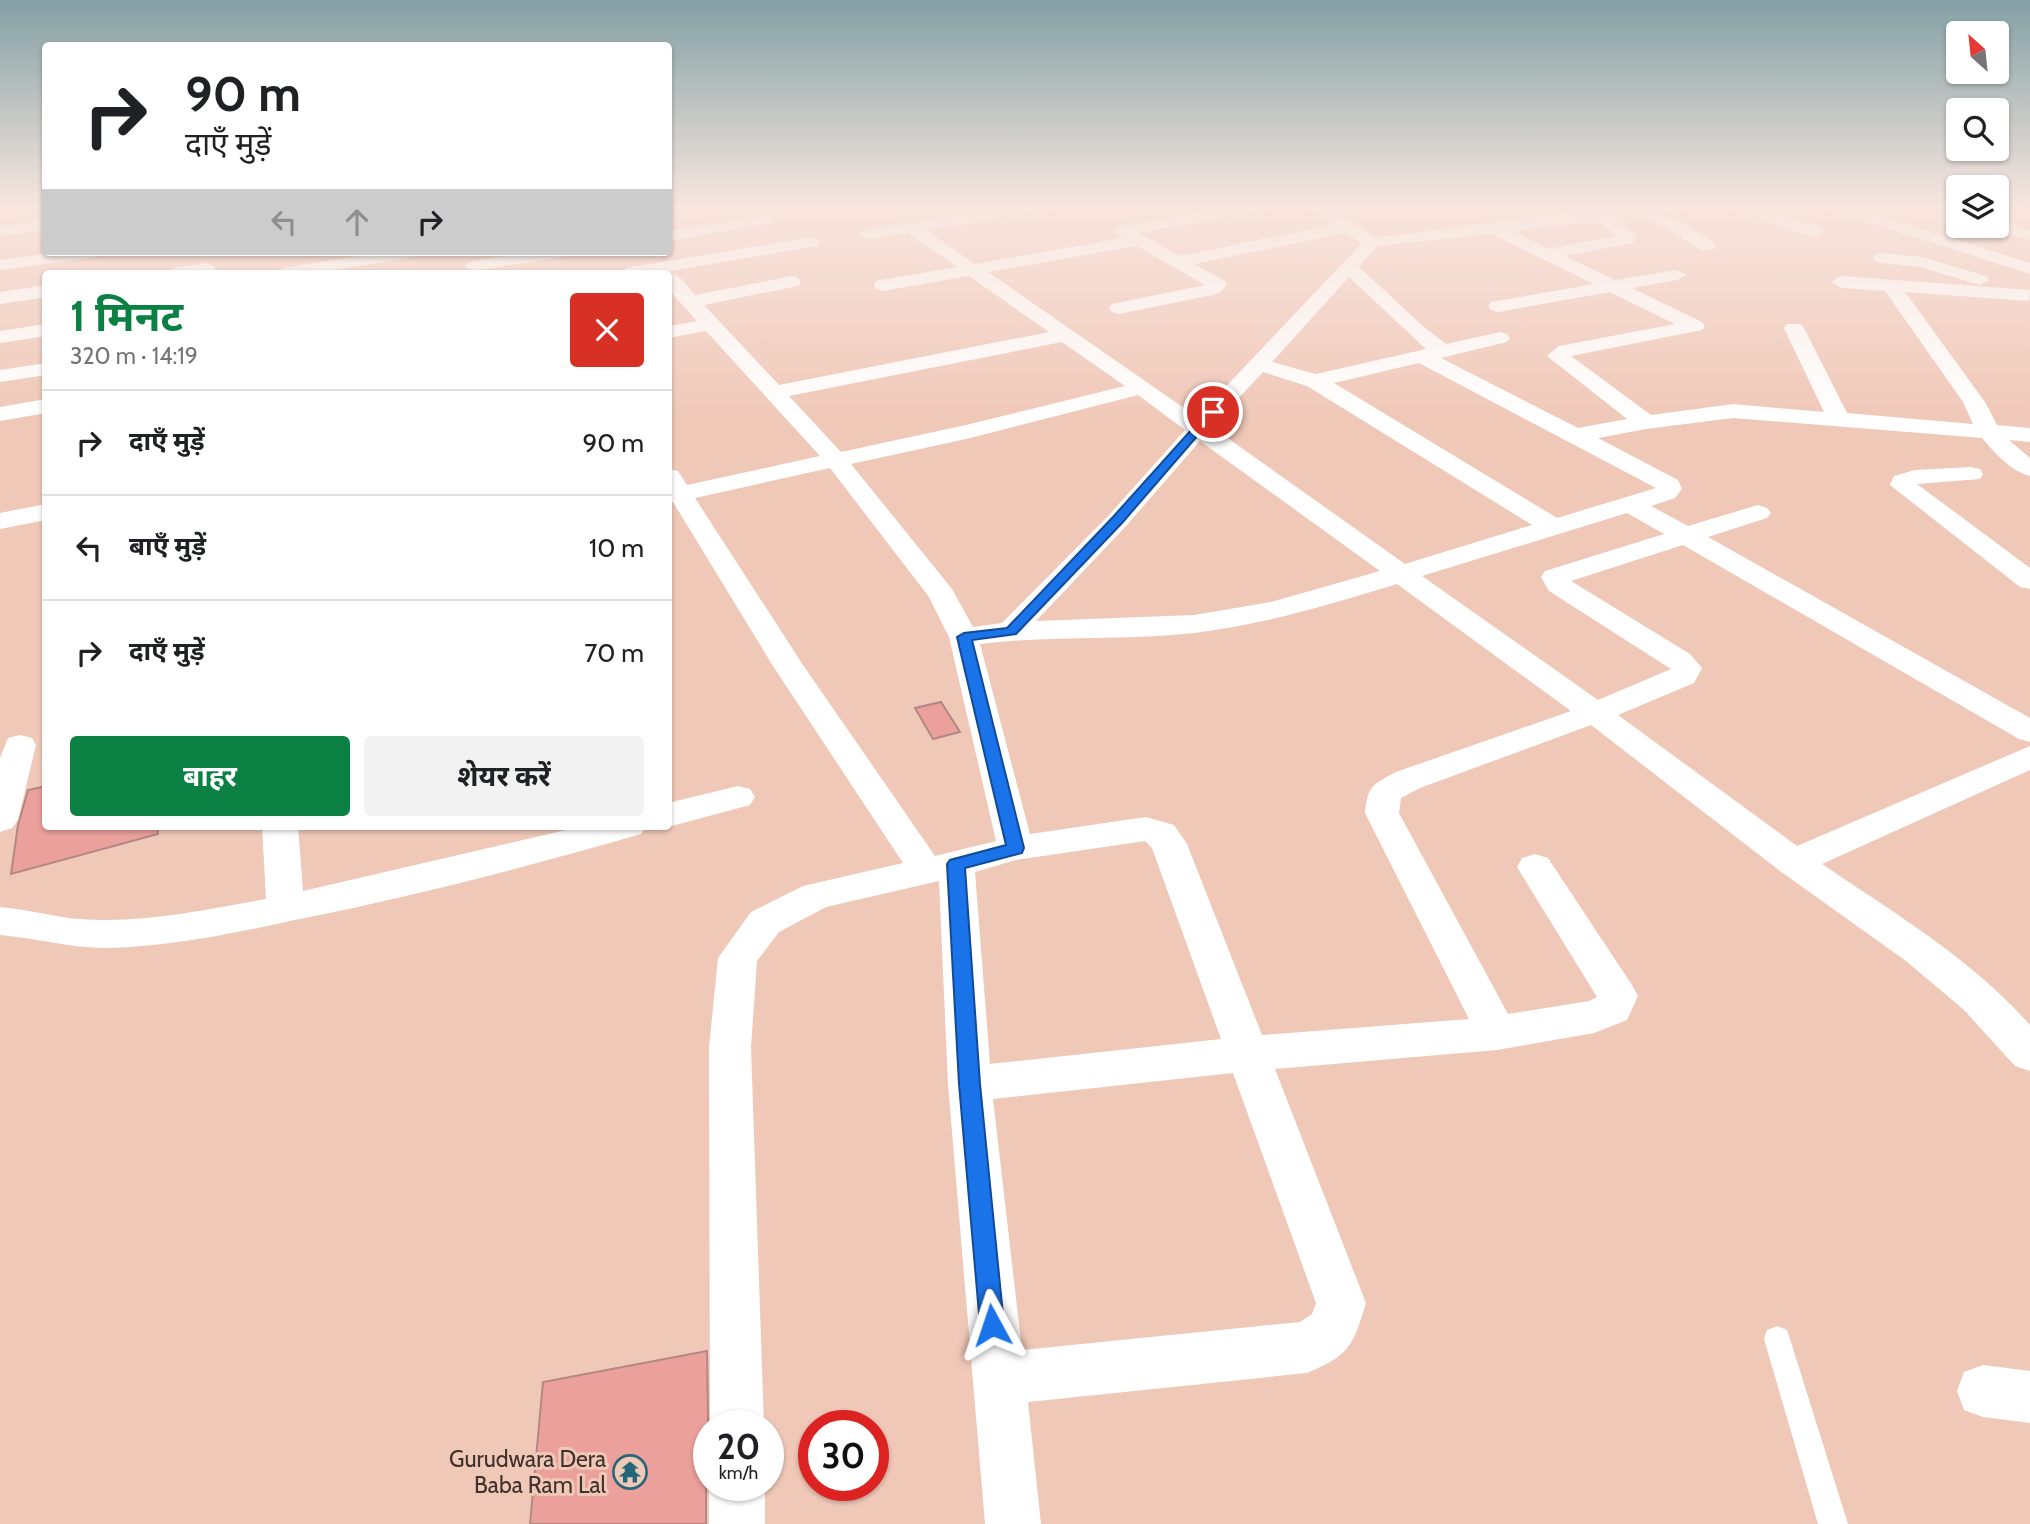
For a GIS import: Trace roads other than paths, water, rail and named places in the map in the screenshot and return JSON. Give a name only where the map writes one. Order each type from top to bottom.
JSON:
[{"type":"street","points":[[883,285],[930,277]]},
{"type":"street","points":[[982,277],[1402,573],[1595,713],[1793,862],[1920,951],[1969,990],[2013,1032],[2030,1054]]},
{"type":"street","points":[[1119,308],[1217,287],[1215,282],[1206,277]]},
{"type":"street","points":[[1011,631],[1118,520],[1338,277]]},
{"type":"street","points":[[964,637],[1011,631],[1194,624],[1272,610],[1630,504],[1670,489],[1669,485],[1576,436],[1432,353],[1391,305],[1359,277]]},
{"type":"street","points":[[1598,277],[1695,327],[1566,350],[1557,356],[1646,422]]},
{"type":"street","points":[[1498,306],[1665,277]]},
{"type":"street","points":[[1976,277],[2025,291]]},
{"type":"street","points":[[682,301],[792,282]]},
{"type":"street","points":[[1841,282],[2025,291]]},
{"type":"street","points":[[672,284],[682,301],[711,324],[835,459],[942,595],[964,637],[1016,848]]},
{"type":"street","points":[[1891,286],[1974,402],[1988,431],[2007,452],[2030,469]]},
{"type":"street","points":[[0,298],[42,292]]},
{"type":"street","points":[[672,331],[711,324]]},
{"type":"street","points":[[1794,328],[1838,418]]},
{"type":"street","points":[[0,337],[42,331]]},
{"type":"street","points":[[774,392],[1066,335]]},
{"type":"street","points":[[1315,381],[1500,338]]},
{"type":"street","points":[[1258,364],[1315,381],[1553,527]]},
{"type":"street","points":[[0,376],[42,370]]},
{"type":"street","points":[[1013,1524],[970,1084],[941,867],[789,666],[673,488],[835,459],[979,429],[1142,388]]},
{"type":"street","points":[[0,414],[42,407]]},
{"type":"street","points":[[1576,436],[1646,422],[1733,411],[2030,435]]},
{"type":"street","points":[[1971,474],[1915,477],[1903,481],[1902,485],[2030,581]]},
{"type":"street","points":[[1630,504],[2030,732]]},
{"type":"street","points":[[0,521],[42,513]]},
{"type":"street","points":[[1497,1033],[1382,813],[1384,793],[1408,780],[1595,713],[1683,677],[1687,668],[1679,660],[1559,584],[1555,577],[1758,513]]},
{"type":"street","points":[[0,820],[20,745]]},
{"type":"street","points":[[1793,862],[2030,757]]},
{"type":"street","points":[[672,814],[738,797]]},
{"type":"street","points":[[737,1410],[730,1047],[738,958],[765,922],[816,896],[1016,848],[1146,829],[1161,834],[1169,845],[1341,1303],[1332,1331],[1307,1347],[997,1379]]},
{"type":"street","points":[[280,830],[285,909]]},
{"type":"street","points":[[0,921],[86,934],[130,933],[285,909],[505,859],[614,830]]},
{"type":"street","points":[[970,1084],[1247,1054],[1497,1033],[1594,1017],[1613,1009],[1618,996],[1535,867]]},
{"type":"street","points":[[737,1501],[737,1524]]},
{"type":"lane","points":[[1777,1339],[1833,1524]]},
{"type":"place","name":"Gurudwara Dera Baba Ram Lal","points":[[630,1472]]}]
